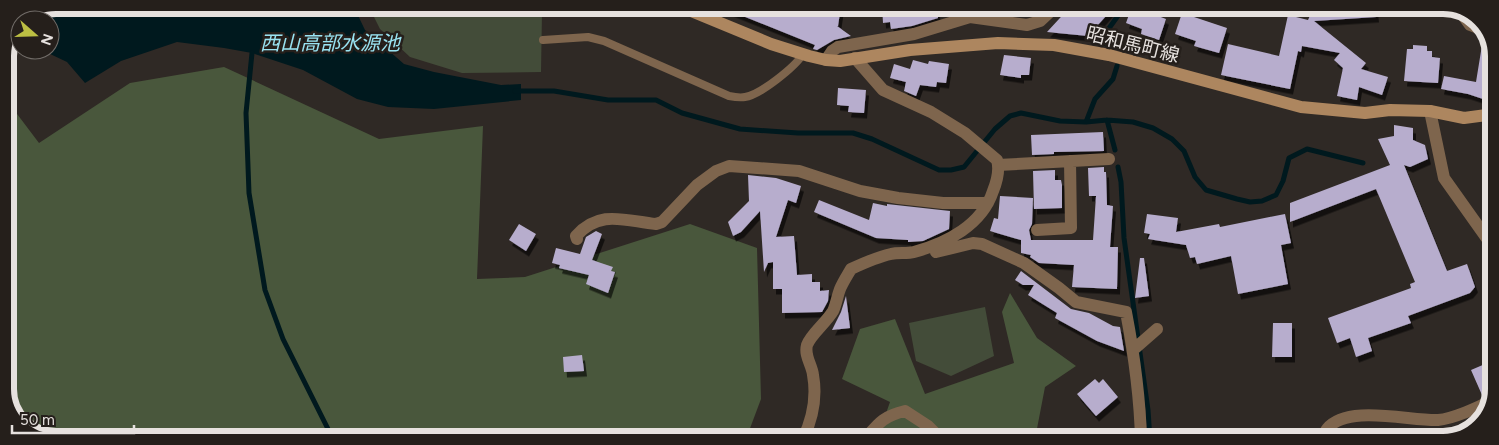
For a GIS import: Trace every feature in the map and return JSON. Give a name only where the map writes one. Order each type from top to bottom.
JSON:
[{"type":"main road","name":"昭和馬町線","points":[[698,14],[771,44],[826,60],[840,61],[910,50],[998,43],[1054,45],[1109,55],[1301,107],[1365,113],[1390,110],[1430,112],[1464,118],[1485,115]]},
{"type":"street","points":[[826,60],[832,51],[838,47],[914,34],[970,17],[1027,25],[1040,21],[1047,14]]},
{"type":"street","points":[[855,58],[883,90],[931,112],[965,133],[997,160],[997,179],[982,214],[947,240],[912,252]]},
{"type":"street","points":[[1430,112],[1444,178],[1485,235]]},
{"type":"street","points":[[998,165],[1109,159]]},
{"type":"street","points":[[1038,230],[1071,228],[1070,161]]},
{"type":"street","points":[[577,239],[576,236],[584,228],[608,218],[656,224],[662,222],[697,185],[716,171],[729,166],[799,171],[860,191],[898,198],[943,203],[988,203]]},
{"type":"street","points":[[806,431],[811,419],[814,401],[813,376],[806,353],[808,344],[834,310],[840,289],[851,269],[890,254],[912,252],[928,254],[973,243],[982,244],[1031,267],[1076,302],[1126,312],[1133,350],[1140,431]]},
{"type":"street","points":[[1133,350],[1157,329]]},
{"type":"street","points":[[1325,431],[1344,417],[1365,415],[1440,420],[1482,406]]},
{"type":"street","points":[[870,431],[876,424],[904,411],[933,431]]},
{"type":"lane","points":[[543,40],[588,37],[604,41],[729,96],[745,98],[757,93],[783,74],[797,63],[803,54]]},
{"type":"green space","points":[[372,14],[542,14],[541,72],[462,73],[410,57],[380,29]]},
{"type":"green space","points":[[224,67],[379,139],[483,126],[477,279],[525,277],[690,224],[757,248],[761,399],[749,431],[56,431],[45,430],[32,424],[19,410],[14,392],[14,110],[39,143],[130,83]]},
{"type":"green space","points":[[1010,293],[1037,338],[1076,366],[1045,387],[1037,431],[880,431],[890,402],[842,379],[860,329],[895,319],[925,394],[1014,363],[1002,312]]},
{"type":"green space","points":[[985,307],[994,356],[951,376],[916,361],[909,323]]},
{"type":"water","name":"西山高部水源池","points":[[60,14],[357,14],[365,30],[404,64],[501,85],[521,84],[521,100],[434,109],[388,107],[357,99],[303,70],[252,53],[177,42],[121,61],[85,83],[67,62],[60,59]]},
{"type":"building","points":[[738,14],[840,14],[837,26],[851,36],[834,40],[817,50],[813,49],[815,45]]},
{"type":"building","points":[[882,14],[937,14],[938,18],[912,26],[891,29],[890,22],[883,23]]},
{"type":"building","points":[[1064,14],[1108,14],[1088,36],[1047,32]]},
{"type":"building","points":[[1129,14],[1153,14],[1166,19],[1159,40],[1141,34],[1142,29],[1126,23]]},
{"type":"building","points":[[1182,14],[1227,28],[1219,53],[1194,46],[1196,41],[1175,34]]},
{"type":"building","points":[[1311,14],[1376,14],[1376,17],[1314,21],[1366,63],[1361,69],[1388,77],[1382,95],[1359,87],[1357,100],[1337,96],[1343,68],[1334,60],[1340,53],[1302,46],[1301,52],[1298,51],[1290,89],[1221,75],[1228,44],[1279,56],[1288,15],[1308,20]]},
{"type":"building","points":[[1483,41],[1485,53],[1485,100],[1468,94],[1441,89],[1444,76],[1476,82]]},
{"type":"building","points":[[1413,45],[1427,46],[1427,51],[1432,51],[1432,57],[1440,58],[1438,83],[1404,81],[1407,49],[1413,49]]},
{"type":"building","points":[[1004,55],[1031,58],[1029,75],[1021,75],[1021,78],[1000,75]]},
{"type":"building","points":[[913,60],[928,64],[929,61],[949,64],[946,83],[937,82],[936,87],[920,85],[916,96],[904,91],[906,82],[890,78],[894,64],[910,69]]},
{"type":"building","points":[[838,88],[866,90],[864,113],[848,112],[849,106],[837,105]]},
{"type":"building","points":[[1394,125],[1413,128],[1413,140],[1425,145],[1428,159],[1410,167],[1404,165],[1447,271],[1467,264],[1475,287],[1470,293],[1408,316],[1411,323],[1368,338],[1372,351],[1356,357],[1350,338],[1337,343],[1328,318],[1411,288],[1410,284],[1415,282],[1376,189],[1290,222],[1290,203],[1390,165],[1378,139],[1394,136]]},
{"type":"building","points":[[1103,132],[1104,151],[1054,152],[1054,154],[1032,155],[1031,135]]},
{"type":"building","points":[[1104,167],[1104,172],[1106,172],[1107,205],[1113,206],[1110,247],[1118,247],[1117,289],[1072,287],[1074,265],[1039,263],[1030,257],[1031,255],[1021,253],[1021,240],[990,231],[994,218],[998,219],[1000,196],[1033,198],[1032,224],[1029,230],[1031,240],[1093,240],[1096,196],[1089,196],[1088,168]]},
{"type":"building","points":[[1055,170],[1055,180],[1061,180],[1062,185],[1062,208],[1034,209],[1033,171]]},
{"type":"building","points":[[748,175],[776,178],[801,186],[796,203],[788,200],[776,237],[794,236],[797,275],[812,274],[812,282],[820,282],[820,291],[829,290],[828,301],[822,312],[782,313],[782,289],[773,289],[773,262],[768,263],[764,272],[760,211],[741,232],[733,236],[728,222],[749,201]]},
{"type":"building","points":[[819,200],[869,220],[873,203],[887,206],[887,204],[950,211],[949,229],[923,241],[908,242],[908,240],[876,238],[814,212]]},
{"type":"building","points":[[1147,214],[1178,218],[1176,232],[1219,224],[1220,227],[1285,214],[1291,243],[1281,245],[1288,284],[1238,294],[1231,256],[1197,264],[1195,257],[1190,258],[1186,245],[1148,239],[1150,234],[1144,233]]},
{"type":"building","points":[[519,224],[536,234],[526,251],[509,240]]},
{"type":"building","points":[[596,231],[602,234],[592,260],[613,267],[611,271],[615,272],[608,293],[586,284],[589,275],[559,268],[560,265],[552,263],[556,248],[580,254],[586,237]]},
{"type":"building","points":[[1140,258],[1144,258],[1149,296],[1135,298]]},
{"type":"building","points":[[1021,271],[1071,309],[1089,313],[1113,326],[1120,327],[1124,351],[1097,341],[1055,318],[1057,313],[1028,295],[1034,285],[1023,285],[1015,280]]},
{"type":"building","points":[[846,296],[850,328],[832,330],[841,312]]},
{"type":"building","points":[[1273,323],[1292,323],[1292,357],[1272,357]]},
{"type":"building","points":[[582,355],[584,371],[564,372],[563,357]]},
{"type":"building","points":[[1485,364],[1485,394],[1482,395],[1471,370]]},
{"type":"building","points":[[1095,379],[1099,383],[1103,379],[1118,397],[1096,416],[1077,394]]},
{"type":"waterway","points":[[1106,44],[1107,31],[1119,14]]},
{"type":"waterway","points":[[252,53],[246,113],[249,193],[265,290],[283,339],[329,431]]},
{"type":"waterway","points":[[1086,122],[1095,99],[1113,79],[1117,66]]},
{"type":"waterway","points":[[515,91],[554,91],[608,100],[656,100],[682,113],[740,129],[798,133],[853,133],[872,139],[939,170],[964,167],[995,129],[1010,116],[1021,113],[1060,121],[1086,122],[1107,120],[1133,122],[1153,128],[1172,139],[1184,151],[1195,177],[1206,190],[1250,202],[1262,201],[1276,195],[1283,181],[1289,158],[1307,149],[1363,163]]},
{"type":"waterway","points":[[1107,120],[1115,150]]},
{"type":"waterway","points":[[1118,167],[1121,182],[1124,238],[1149,431]]}]
